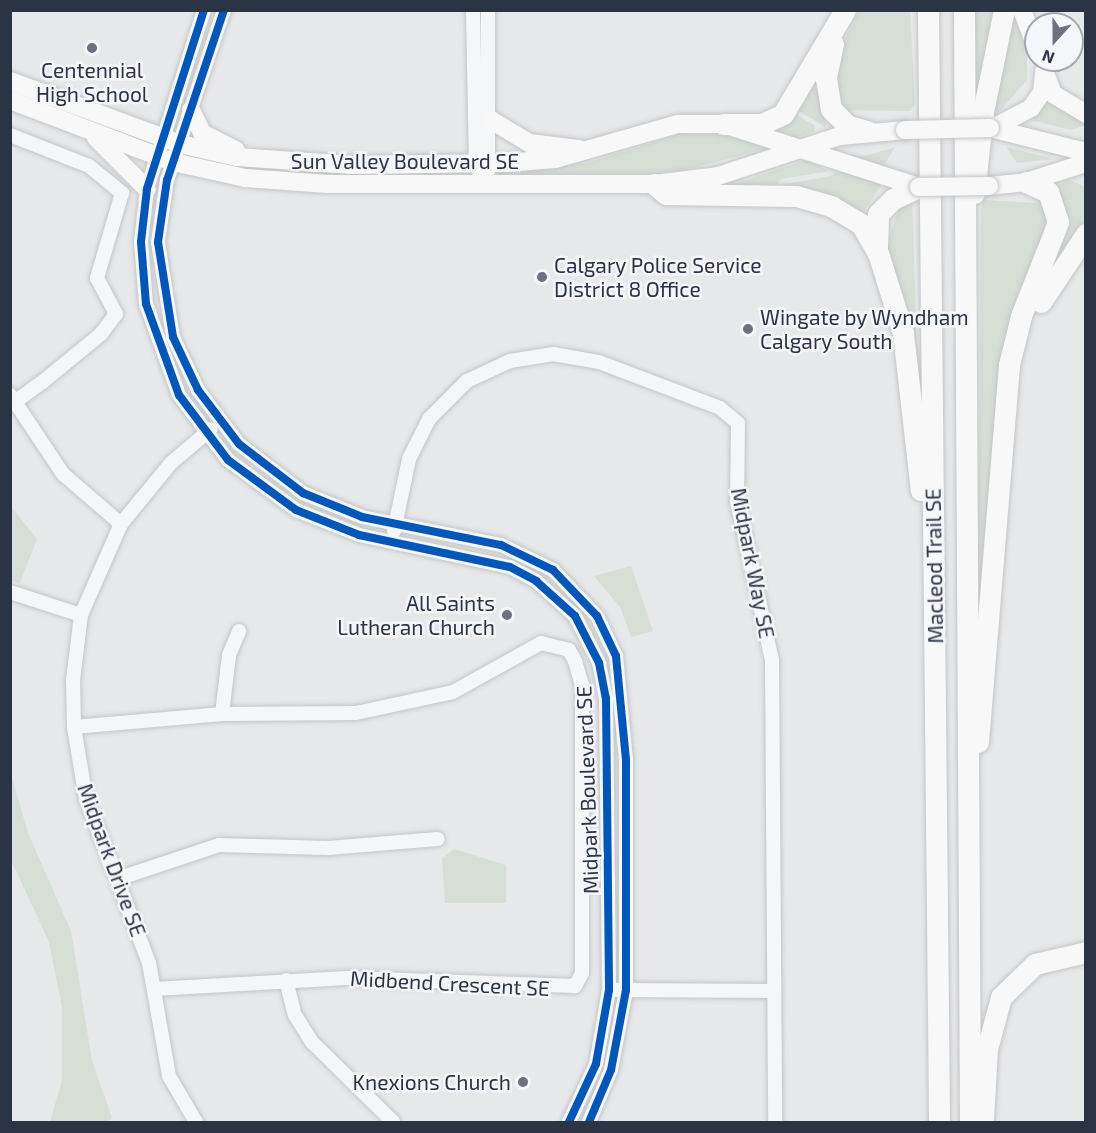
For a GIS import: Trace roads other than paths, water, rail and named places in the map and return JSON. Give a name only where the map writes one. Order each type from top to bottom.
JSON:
[{"type":"highway","name":"Macleod Trail SE","points":[[928,10],[939,1122]]},
{"type":"highway","name":"Macleod Trail SE","points":[[964,10],[963,337],[970,1122]]},
{"type":"highway","points":[[963,337],[982,121],[1004,10]]},
{"type":"highway","points":[[723,124],[762,124],[783,114],[843,13]]},
{"type":"highway","points":[[843,13],[827,67],[828,99],[842,122],[867,131]]},
{"type":"highway","points":[[967,836],[1014,340],[1058,222],[1048,192],[1026,182]]},
{"type":"highway","points":[[654,184],[666,194],[778,194],[812,199],[861,224],[878,253],[908,353],[935,631]]},
{"type":"highway","points":[[878,253],[878,214],[893,199],[920,187]]},
{"type":"highway","points":[[1005,429],[1036,312],[1086,234]]},
{"type":"highway","points":[[983,1122],[987,1049],[1001,997],[1035,964],[1086,952]]},
{"type":"main road","points":[[990,128],[1031,108],[1042,92],[1043,72]]},
{"type":"main road","points":[[1045,72],[1053,94],[1086,114]]},
{"type":"main road","name":"Sun Valley Boulevard SE","points":[[10,81],[172,141],[257,159],[483,163],[590,150],[660,128],[723,124],[920,187],[989,186],[1026,182],[1086,163]]},
{"type":"main road","name":"Sun Valley Boulevard SE","points":[[10,100],[165,160],[291,182],[484,185],[654,184],[718,176],[867,131],[990,128]]},
{"type":"main road","points":[[191,110],[202,133],[257,159]]},
{"type":"main road","points":[[491,120],[529,143],[590,150]]},
{"type":"main road","points":[[990,128],[1038,125],[1086,139]]},
{"type":"main road","points":[[83,127],[136,172],[147,189]]},
{"type":"main road","points":[[990,128],[1037,135],[1086,152]]},
{"type":"street","points":[[172,141],[204,10]]},
{"type":"street","points":[[172,141],[191,110],[224,10]]},
{"type":"street","points":[[473,10],[484,185]]},
{"type":"street","points":[[483,163],[491,120],[488,10]]},
{"type":"street","points":[[10,135],[89,166],[122,193],[96,278],[116,314],[101,334],[13,398],[63,474],[121,524]]},
{"type":"street","name":"Midpark Boulevard SE","points":[[172,141],[165,160],[147,189],[141,242],[146,304],[168,372],[205,434],[241,471],[296,510],[392,542],[479,558],[525,574],[564,603],[590,641],[606,698],[609,990],[596,1064],[569,1122]]},
{"type":"street","name":"Midpark Boulevard SE","points":[[165,160],[158,242],[164,302],[181,357],[219,422],[263,466],[303,493],[395,524],[530,556],[578,591],[610,639],[624,707],[626,990],[611,1070],[589,1122]]},
{"type":"street","name":"Midpark Way SE","points":[[392,542],[409,459],[429,419],[467,381],[510,361],[553,354],[599,362],[733,417],[741,434],[737,501],[772,660],[775,1122]]},
{"type":"street","name":"Midpark Drive SE","points":[[196,1122],[169,1076],[154,989],[120,878],[86,799],[74,727],[81,615],[121,524],[171,463],[219,422]]},
{"type":"street","points":[[10,592],[81,615]]},
{"type":"street","points":[[222,714],[229,655],[239,631]]},
{"type":"street","name":"Midbend Crescent SE","points":[[74,727],[222,714],[394,708],[469,686],[541,643],[553,642],[569,650],[582,685],[582,973],[575,986],[286,980],[154,989]]},
{"type":"street","points":[[120,878],[219,845],[327,848],[438,839]]},
{"type":"street","points":[[286,980],[295,1015],[312,1042],[393,1122]]},
{"type":"street","points":[[609,990],[774,991]]},
{"type":"place","name":"Centennial High School","points":[[92,48]]},
{"type":"place","name":"Calgary Police Service District 8 Office","points":[[542,277]]},
{"type":"place","name":"Wingate by Wyndham Calgary South","points":[[748,329]]},
{"type":"place","name":"All Saints Lutheran Church","points":[[507,615]]},
{"type":"place","name":"Knexions Church","points":[[523,1082]]}]
